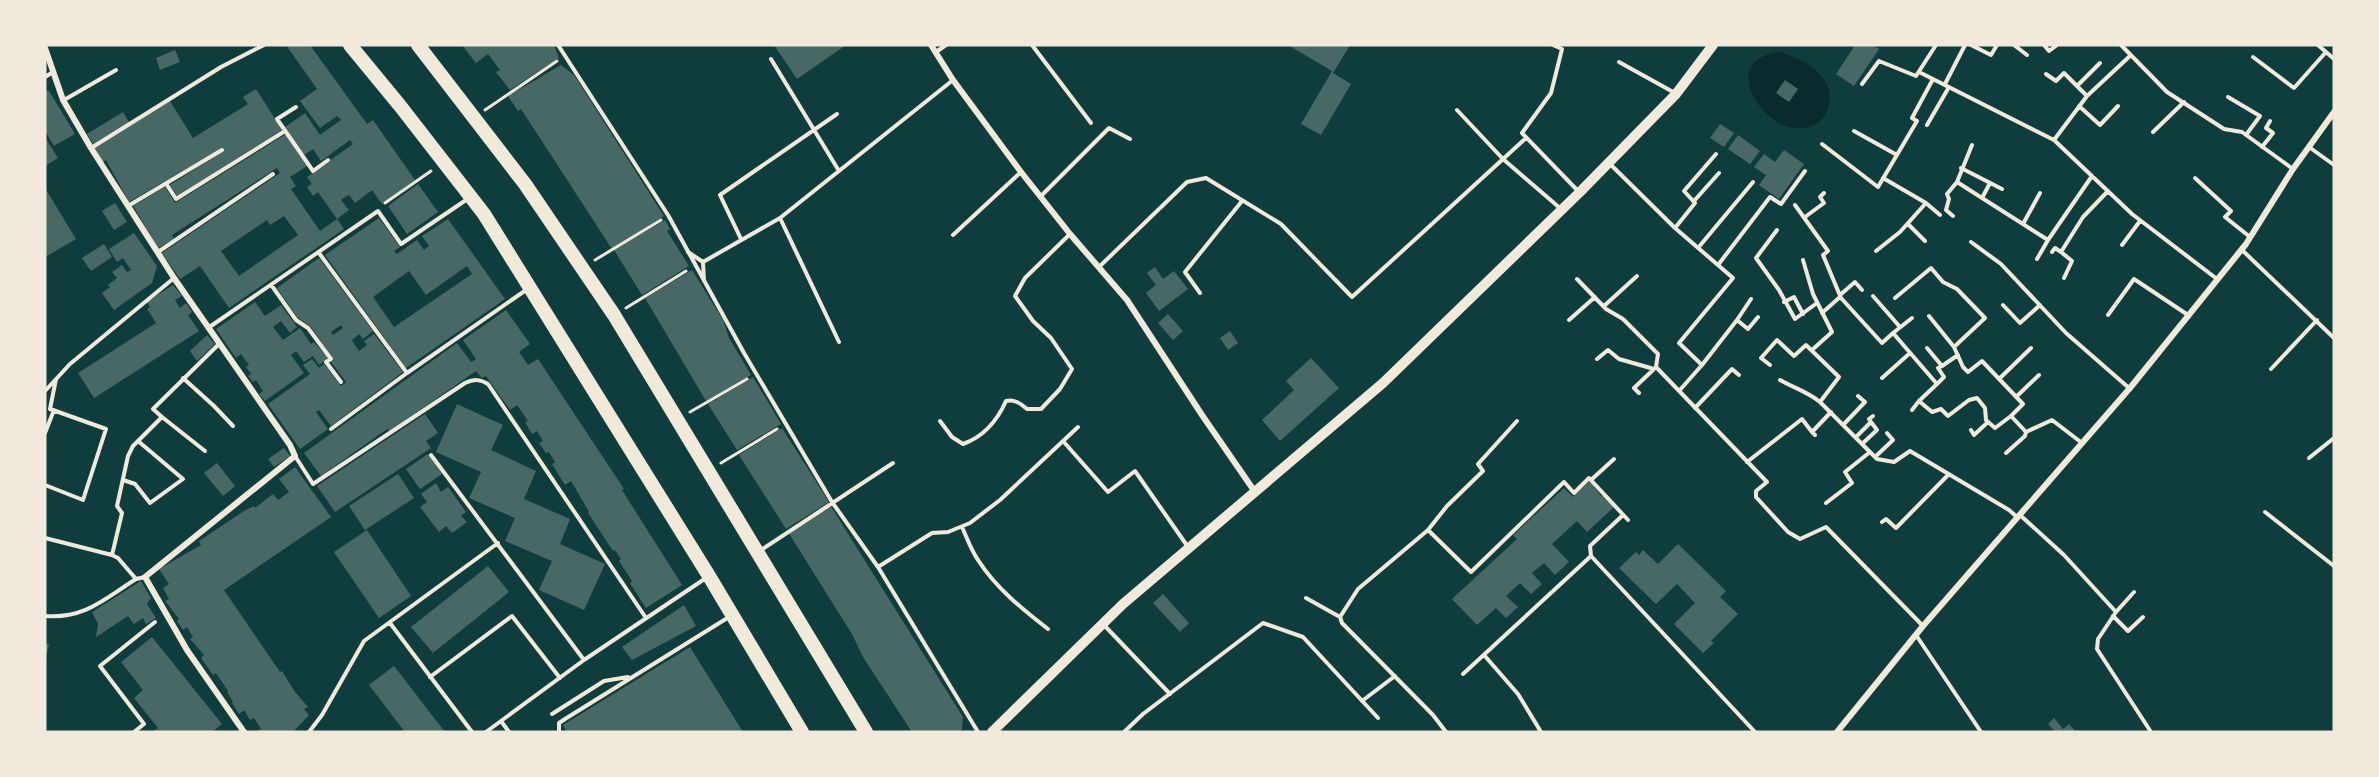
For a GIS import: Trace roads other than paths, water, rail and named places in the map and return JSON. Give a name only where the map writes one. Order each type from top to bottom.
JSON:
[{"type":"main road","points":[[350,45],[402,107],[484,214],[531,286],[733,615],[802,732]]},
{"type":"main road","points":[[418,45],[525,184],[614,315],[866,732]]},
{"type":"street","points":[[931,45],[953,80],[1040,197],[1127,300],[1202,416],[1255,492]]},
{"type":"street","points":[[992,732],[1103,623],[1383,383],[1562,210],[1676,94],[1713,45]]},
{"type":"street","points":[[46,52],[63,100],[91,148],[174,278],[290,445],[295,456],[145,577],[187,650],[244,732]]},
{"type":"street","points":[[1837,732],[1923,626],[2130,388],[2242,249],[2293,169],[2334,112]]},
{"type":"lane","points":[[91,148],[221,67],[264,45]]},
{"type":"lane","points":[[936,52],[946,45]]},
{"type":"lane","points":[[1032,45],[1091,123]]},
{"type":"lane","points":[[1553,45],[1562,49],[1551,93],[1522,133],[1580,192]]},
{"type":"lane","points":[[1862,84],[1879,61],[1916,76],[1936,45]]},
{"type":"lane","points":[[1926,125],[1965,45]]},
{"type":"lane","points":[[1971,45],[1991,55],[1997,45]]},
{"type":"lane","points":[[2014,45],[2027,55]]},
{"type":"lane","points":[[2044,45],[2049,51],[2057,45]]},
{"type":"lane","points":[[2318,45],[2334,59]]},
{"type":"lane","points":[[561,46],[573,70],[668,215],[686,251],[832,502],[878,567],[978,732]]},
{"type":"lane","points":[[2124,46],[2167,92],[2224,129],[2242,132],[2293,169]]},
{"type":"lane","points":[[2253,57],[2294,88],[2326,52]]},
{"type":"lane","points":[[2054,140],[2087,96],[2131,54]]},
{"type":"lane","points":[[771,58],[839,171]]},
{"type":"lane","points":[[1619,62],[1676,94]]},
{"type":"lane","points":[[2077,86],[2100,63]]},
{"type":"lane","points":[[63,100],[116,70]]},
{"type":"lane","points":[[45,77],[53,72]]},
{"type":"lane","points":[[1918,72],[2054,140],[2140,220],[2217,279]]},
{"type":"lane","points":[[2046,74],[2056,81],[2064,73],[2087,96]]},
{"type":"lane","points":[[1822,144],[1878,187],[1917,121],[1912,118],[1933,79]]},
{"type":"lane","points":[[704,262],[780,218],[953,80]]},
{"type":"lane","points":[[2228,97],[2260,116],[2246,135]]},
{"type":"lane","points":[[2153,132],[2184,102]]},
{"type":"lane","points":[[2079,106],[2100,125],[2118,106]]},
{"type":"lane","points":[[296,107],[277,119],[313,171],[328,160]]},
{"type":"lane","points":[[1457,110],[1503,159],[1562,210]]},
{"type":"lane","points":[[741,239],[720,195],[837,114]]},
{"type":"lane","points":[[2262,147],[2273,133],[2266,128],[2270,121]]},
{"type":"lane","points":[[1040,197],[1108,128],[1130,139]]},
{"type":"lane","points":[[166,185],[176,199],[285,131]]},
{"type":"lane","points":[[1854,131],[1897,155]]},
{"type":"lane","points":[[1099,268],[1187,182],[1206,178],[1281,224],[1352,297],[1526,138]]},
{"type":"lane","points":[[1953,216],[1946,210],[1949,199],[1947,194],[1957,182],[1972,145]]},
{"type":"lane","points":[[2308,147],[2334,165]]},
{"type":"lane","points":[[128,206],[222,150]]},
{"type":"lane","points":[[1694,201],[1684,191],[1716,154]]},
{"type":"lane","points":[[1608,162],[1675,228],[1732,278],[1679,343],[1702,365]]},
{"type":"lane","points":[[1961,168],[2002,189]]},
{"type":"lane","points":[[1719,265],[1770,197],[1781,204],[1805,171]]},
{"type":"lane","points":[[953,235],[1021,172]]},
{"type":"lane","points":[[1675,228],[1695,203],[1694,201],[1719,173]]},
{"type":"lane","points":[[157,252],[273,174]]},
{"type":"lane","points":[[2037,259],[2092,176]]},
{"type":"lane","points":[[1883,178],[1926,203],[1940,215]]},
{"type":"lane","points":[[2195,178],[2230,211],[2224,217],[2250,237]]},
{"type":"lane","points":[[1698,248],[1753,182]]},
{"type":"lane","points":[[1957,182],[2048,240]]},
{"type":"lane","points":[[1982,198],[1990,183]]},
{"type":"lane","points":[[2061,252],[2083,218],[2108,191]]},
{"type":"lane","points":[[2023,224],[2040,193]]},
{"type":"lane","points":[[1805,217],[1824,203],[1820,197],[1824,194]]},
{"type":"lane","points":[[208,328],[378,211],[401,244],[470,197]]},
{"type":"lane","points":[[1200,293],[1185,272],[1242,201]]},
{"type":"lane","points":[[1876,251],[1908,224],[1926,203]]},
{"type":"lane","points":[[1795,205],[1828,252],[1823,255],[1840,296],[1882,343],[1912,318]]},
{"type":"lane","points":[[780,218],[839,342]]},
{"type":"lane","points":[[2122,245],[2140,220]]},
{"type":"lane","points":[[1908,224],[1925,241]]},
{"type":"lane","points":[[1777,230],[1756,258],[1795,320],[1817,303]]},
{"type":"lane","points":[[940,421],[952,437],[963,444],[977,439],[992,423],[1006,401],[1011,400],[1027,409],[1041,409],[1060,389],[1071,369],[1051,338],[1033,321],[1015,296],[1025,278],[1070,234]]},
{"type":"lane","points":[[1971,242],[2001,264],[2066,333],[2130,388]]},
{"type":"lane","points":[[2052,252],[2055,248],[2072,261],[2064,278]]},
{"type":"lane","points":[[2242,249],[2318,320],[2334,338]]},
{"type":"lane","points":[[686,251],[704,262]]},
{"type":"lane","points":[[319,253],[407,373]]},
{"type":"lane","points":[[1803,260],[1817,303],[1832,332],[1812,350]]},
{"type":"lane","points":[[704,262],[704,282]]},
{"type":"lane","points":[[1895,298],[1931,268],[1943,282],[1957,288],[1985,318],[1954,348]]},
{"type":"lane","points":[[1604,306],[1637,276]]},
{"type":"lane","points":[[45,390],[174,278]]},
{"type":"lane","points":[[1577,279],[1604,306],[1623,319],[1658,354],[1655,368],[1635,388],[1639,393]]},
{"type":"lane","points":[[2108,315],[2134,279],[2188,315]]},
{"type":"lane","points":[[1822,313],[1855,282],[1863,290]]},
{"type":"lane","points":[[272,286],[296,320],[308,328],[331,359],[326,362],[341,382]]},
{"type":"lane","points":[[331,429],[531,286]]},
{"type":"lane","points":[[1873,296],[1900,327]]},
{"type":"lane","points":[[1569,320],[1595,297]]},
{"type":"lane","points":[[1784,302],[1794,297],[1803,314]]},
{"type":"lane","points":[[1679,391],[1702,365],[1751,299]]},
{"type":"lane","points":[[2003,305],[2020,323],[2040,305]]},
{"type":"lane","points":[[1919,401],[1932,412],[1941,410],[1948,416],[1969,400],[1977,398],[1985,408],[1986,420],[1995,428],[2023,405],[1982,361],[1968,372],[1954,348],[1929,316]]},
{"type":"lane","points":[[1737,320],[1748,329],[1758,317]]},
{"type":"lane","points":[[2271,369],[2318,320]]},
{"type":"lane","points":[[1893,333],[1937,384]]},
{"type":"lane","points":[[1770,365],[1761,358],[1777,340],[1794,356],[1806,345],[1839,377],[1820,402]]},
{"type":"lane","points":[[205,451],[153,409],[219,344]]},
{"type":"lane","points":[[1927,348],[1942,366]]},
{"type":"lane","points":[[1999,379],[2031,348]]},
{"type":"lane","points":[[1596,359],[1608,350],[1619,359],[1655,368],[1767,482],[1756,491],[1756,497],[1788,532],[1800,539],[1826,527],[1923,626]]},
{"type":"lane","points":[[1882,378],[1910,353]]},
{"type":"lane","points":[[1912,410],[1944,376],[1938,368],[1958,355]]},
{"type":"lane","points":[[1695,408],[1732,369],[1739,375]]},
{"type":"lane","points":[[2016,397],[2039,375]]},
{"type":"lane","points":[[183,378],[233,426]]},
{"type":"lane","points":[[45,485],[83,500],[106,429],[49,408],[55,391],[56,379]]},
{"type":"lane","points":[[295,456],[313,484],[465,383],[471,380],[482,381],[488,384],[646,618]]},
{"type":"lane","points":[[1780,380],[1802,392],[1807,392],[1820,402],[1875,457],[1894,462],[1910,451],[2018,516],[2064,555],[2128,631],[2143,617]]},
{"type":"lane","points":[[1843,425],[1864,402],[1858,396]]},
{"type":"lane","points":[[45,433],[54,410]]},
{"type":"lane","points":[[1747,462],[1802,419],[1814,433],[1831,412]]},
{"type":"lane","points":[[1862,444],[1877,430],[1869,420],[1873,416]]},
{"type":"lane","points":[[2011,416],[2026,432]]},
{"type":"lane","points":[[112,555],[122,513],[117,506],[128,456],[138,441],[162,417]]},
{"type":"lane","points":[[2006,453],[2025,436],[2026,432],[2052,420],[2083,444]]},
{"type":"lane","points":[[1446,732],[1433,715],[1342,623],[1341,617],[1358,588],[1428,530],[1447,506],[1483,471],[1478,464],[1517,421]]},
{"type":"lane","points":[[1856,437],[1871,422]]},
{"type":"lane","points":[[1971,430],[1974,435],[1988,422]]},
{"type":"lane","points":[[878,567],[932,533],[948,532],[970,523],[1000,501],[1078,427]]},
{"type":"lane","points":[[1875,457],[1893,440],[1887,433]]},
{"type":"lane","points":[[2309,458],[2334,438]]},
{"type":"lane","points":[[123,480],[135,484],[150,503],[183,479],[138,441]]},
{"type":"lane","points":[[1063,441],[1108,492],[1136,471],[1189,548]]},
{"type":"lane","points":[[1826,502],[1852,483],[1845,472],[1870,452]]},
{"type":"lane","points":[[431,455],[584,660]]},
{"type":"lane","points":[[1428,530],[1472,572],[1564,482],[1574,493],[1614,459]]},
{"type":"lane","points":[[758,552],[892,463]]},
{"type":"lane","points":[[1882,522],[1887,519],[1896,528],[1949,474]]},
{"type":"lane","points":[[1591,480],[1628,520]]},
{"type":"lane","points":[[2265,512],[2334,566]]},
{"type":"lane","points":[[1623,514],[1590,546],[1591,556],[1755,732]]},
{"type":"lane","points":[[962,526],[977,559],[996,585],[1048,629]]},
{"type":"lane","points":[[45,538],[112,555],[118,558],[136,579]]},
{"type":"lane","points":[[309,732],[322,715],[364,641],[498,543]]},
{"type":"lane","points":[[1463,674],[1591,556]]},
{"type":"lane","points":[[486,732],[584,660],[709,576]]},
{"type":"lane","points":[[45,616],[63,618],[88,610],[136,579],[145,577]]},
{"type":"lane","points":[[2134,592],[2114,614],[2098,639],[2097,649],[2151,732]]},
{"type":"lane","points":[[1306,598],[1341,617]]},
{"type":"lane","points":[[559,732],[560,723],[564,719],[733,615]]},
{"type":"lane","points":[[430,677],[512,616],[560,678]]},
{"type":"lane","points":[[134,732],[144,724],[100,666],[155,622]]},
{"type":"lane","points":[[390,623],[472,732]]},
{"type":"lane","points":[[1103,623],[1170,694]]},
{"type":"lane","points":[[1124,732],[1143,714],[1258,625],[1268,623],[1303,637],[1378,718]]},
{"type":"lane","points":[[1916,635],[1981,732]]},
{"type":"lane","points":[[1484,655],[1518,694],[1541,732]]},
{"type":"lane","points":[[1362,701],[1395,676]]},
{"type":"lane","points":[[552,714],[604,681],[631,677]]},
{"type":"lane","points":[[501,721],[509,732]]},
{"type":"water","points":[[1780,52],[1792,56],[1819,73],[1827,85],[1830,99],[1829,107],[1822,119],[1809,127],[1793,128],[1778,122],[1764,111],[1754,97],[1749,82],[1750,69],[1760,58]],"holes":[[[1785,80],[1798,89],[1789,102],[1777,93]]]}]
